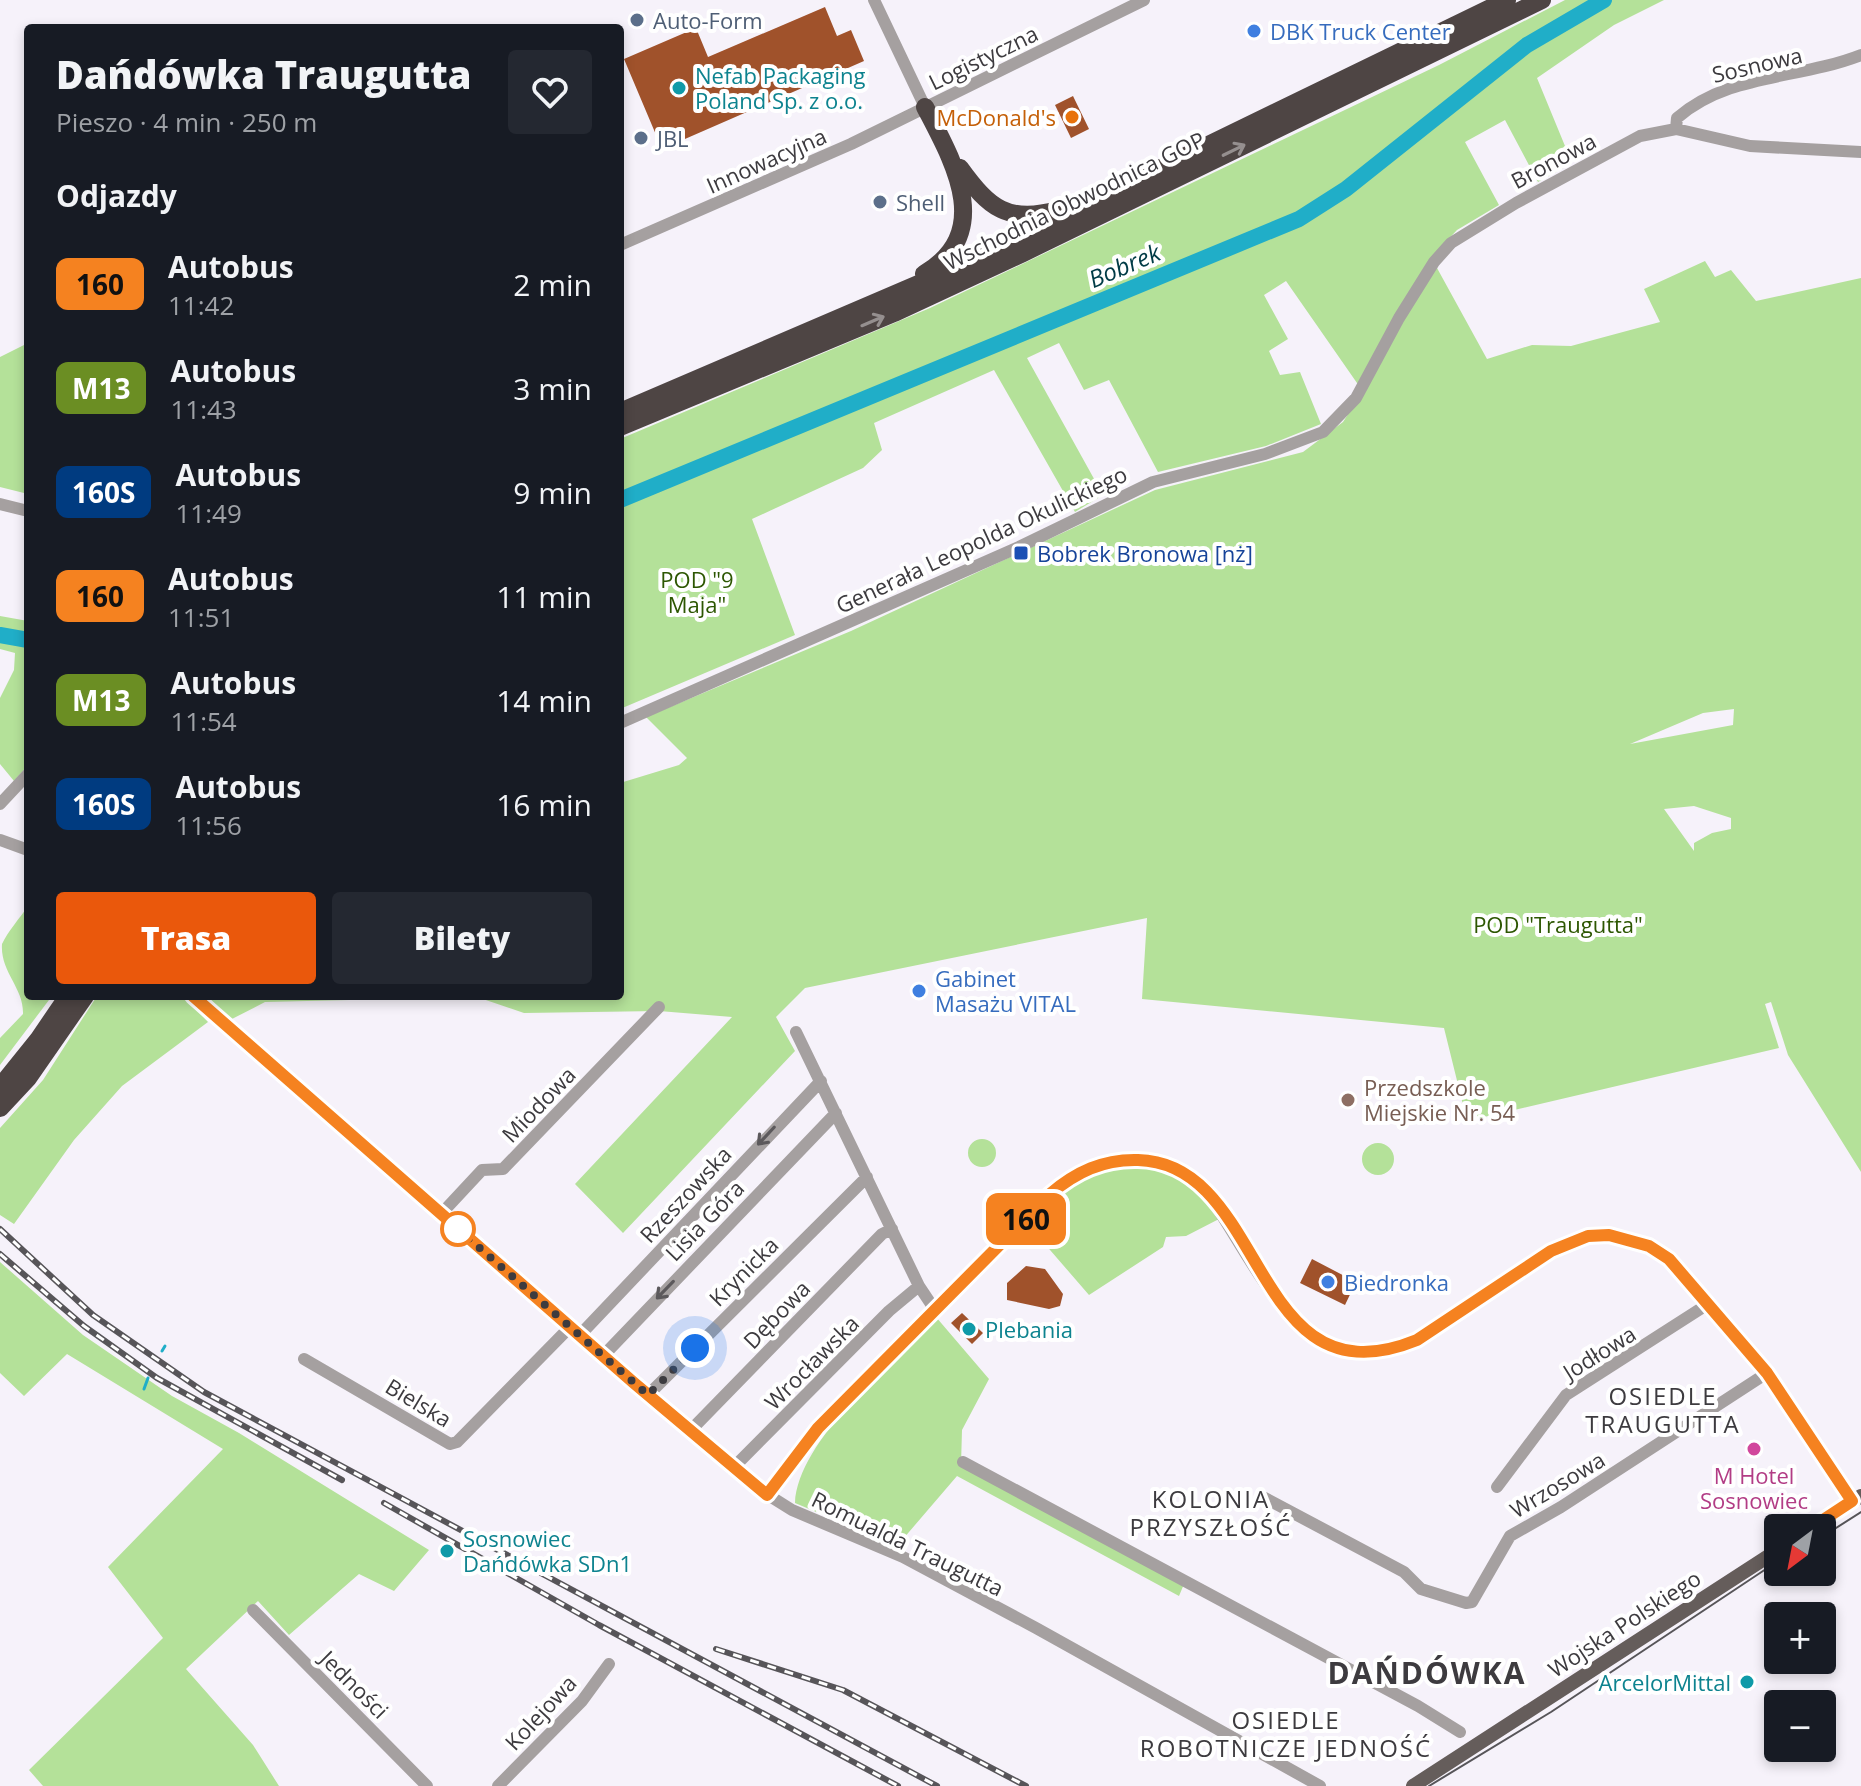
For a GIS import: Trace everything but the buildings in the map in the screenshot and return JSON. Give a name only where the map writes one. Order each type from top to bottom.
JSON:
[{"type":"highway","name":"Wschodnia Obwodnica GOP","points":[[624,410],[867,307],[1110,194],[1507,0]]},
{"type":"highway","name":"Wschodnia Obwodnica GOP","points":[[624,425],[894,313],[1542,0]]},
{"type":"highway","points":[[925,107],[947,150],[976,190],[994,207],[1031,217],[1110,194]]},
{"type":"highway","points":[[867,307],[937,266],[955,244],[964,218],[964,204],[947,150]]},
{"type":"highway","points":[[0,1087],[65,1000]]},
{"type":"highway","points":[[0,1108],[37,1066],[82,1000]]},
{"type":"main road","points":[[1832,1514],[1857,1498]]},
{"type":"main road","name":"Wojska Polskiego","points":[[1413,1786],[1764,1559]]},
{"type":"street","points":[[874,0],[925,107]]},
{"type":"street","name":"Logistyczna","points":[[925,107],[1144,0]]},
{"type":"street","name":"Sosnowa","points":[[1676,129],[1677,118],[1710,93],[1829,67],[1861,55]]},
{"type":"street","name":"Innowacyjna","points":[[624,243],[851,144],[925,107]]},
{"type":"street","name":"Bronowa","points":[[1356,398],[1406,307],[1434,262],[1451,243],[1516,203],[1640,136],[1676,129],[1750,146],[1861,152]]},
{"type":"street","name":"Generała Leopolda Okulickiego","points":[[624,721],[1019,547],[1153,482],[1296,444],[1323,432],[1356,398]]},
{"type":"street","points":[[0,504],[24,510]]},
{"type":"street","points":[[0,804],[24,778]]},
{"type":"street","points":[[0,840],[24,849]]},
{"type":"street","name":"Romualda Traugutta","points":[[198,1000],[732,1469],[767,1495],[903,1557],[1156,1692],[1320,1786]]},
{"type":"street","name":"Miodowa","points":[[441,1214],[482,1170],[503,1169],[659,1007]]},
{"type":"street","points":[[796,1032],[919,1286],[935,1310]]},
{"type":"street","name":"Rzeszowska","points":[[575,1332],[821,1081]]},
{"type":"street","name":"Lisia Góra","points":[[603,1356],[836,1113]]},
{"type":"street","points":[[767,1495],[805,1442],[1069,1178],[1088,1168],[1129,1159],[1150,1160],[1172,1167],[1200,1186],[1288,1312],[1315,1338],[1345,1351],[1375,1352],[1417,1340],[1551,1251],[1588,1236],[1629,1238],[1649,1246],[1669,1259],[1767,1373],[1857,1498]]},
{"type":"street","name":"Krynicka","points":[[648,1395],[867,1177]]},
{"type":"street","name":"Dębowa","points":[[690,1431],[882,1234],[892,1229]]},
{"type":"street","name":"Wrocławska","points":[[732,1469],[889,1311],[919,1286]]},
{"type":"street","name":"Jodłowa","points":[[1497,1487],[1566,1395],[1708,1304]]},
{"type":"street","name":"Bielska","points":[[304,1359],[450,1444],[457,1442],[575,1332]]},
{"type":"street","name":"Wrzosowa","points":[[1263,1497],[1404,1572],[1421,1589],[1458,1603],[1472,1602],[1510,1536],[1561,1507],[1767,1373]]},
{"type":"street","points":[[963,1462],[1418,1706],[1460,1732]]},
{"type":"street","name":"Jedności","points":[[253,1610],[427,1786]]},
{"type":"street","name":"Kolejowa","points":[[498,1786],[582,1701],[609,1664]]},
{"type":"green space","points":[[1565,0],[1664,0],[1614,25],[1537,78],[1572,163],[1538,182],[1505,120],[1465,142],[1499,205],[1457,230],[1429,260],[1437,268],[1487,359],[1532,345],[1571,346],[1660,322],[1644,289],[1705,261],[1715,277],[1731,270],[1756,301],[1861,278],[1861,1172],[1788,1055],[1771,1002],[1765,1004],[1779,1048],[1467,1121],[1444,1028],[1142,999],[1147,918],[805,988],[776,1017],[795,1051],[623,1233],[575,1184],[732,1017],[659,1011],[524,1013],[486,1000],[624,1000],[624,782],[679,765],[687,758],[646,717],[851,631],[1155,490],[1303,452],[1343,422],[1365,388],[1357,383],[1286,281],[1264,295],[1288,339],[1269,351],[1280,375],[1300,372],[1321,424],[1266,446],[1158,472],[1109,380],[1084,390],[1059,343],[1027,358],[1103,495],[1075,512],[994,370],[874,423],[882,450],[863,468],[752,519],[795,635],[624,707],[624,437],[930,308],[1439,65]],"holes":[[[1734,709],[1733,725],[1630,744],[1703,713]],[[1694,806],[1731,818],[1731,829],[1712,833],[1694,843],[1694,851],[1664,809]]]},
{"type":"green space","points":[[24,345],[24,493],[0,487],[0,357]]},
{"type":"green space","points":[[0,616],[24,620],[24,770],[14,781],[0,764],[0,698],[14,670],[15,653],[0,649]]},
{"type":"green space","points":[[24,911],[24,1000],[49,1000],[0,1065],[0,1038],[23,1014],[20,996],[2,954],[2,944]]},
{"type":"green space","points":[[94,1000],[187,1000],[208,1022],[122,1086],[74,1140],[14,1224],[0,1215],[0,1128],[43,1080]]},
{"type":"green space","points":[[211,1000],[350,1000],[265,1002],[230,1020]]},
{"type":"green space","points":[[982,1139],[992,1143],[996,1153],[992,1163],[982,1167],[972,1163],[968,1153],[972,1143]]},
{"type":"green space","points":[[1378,1143],[1389,1148],[1394,1159],[1389,1170],[1378,1175],[1367,1170],[1362,1159],[1367,1148]]},
{"type":"green space","points":[[1136,1164],[1163,1170],[1185,1181],[1219,1219],[1186,1236],[1166,1237],[1163,1247],[1089,1295],[1031,1228],[1054,1201],[1076,1182],[1101,1170]]},
{"type":"green space","points":[[0,1262],[83,1335],[172,1396],[239,1433],[429,1550],[394,1591],[359,1574],[289,1635],[258,1601],[186,1669],[253,1745],[279,1786],[43,1786],[29,1770],[163,1638],[108,1567],[223,1449],[67,1354],[24,1396],[0,1373]]},
{"type":"green space","points":[[936,1317],[989,1379],[962,1430],[961,1465],[1184,1584],[1179,1596],[957,1476],[897,1546],[795,1503],[800,1479],[830,1428],[850,1403]]},
{"type":"waterway","name":"Bobrek","points":[[624,498],[1299,219],[1346,189],[1527,45],[1604,0]]},
{"type":"waterway","name":"Bobrek","points":[[0,635],[24,639]]},
{"type":"waterway","points":[[162,1351],[165,1346]]},
{"type":"waterway","points":[[144,1389],[148,1378]]},
{"type":"tram line","points":[[1836,1528],[1861,1512]]},
{"type":"tram line","points":[[1429,1786],[1551,1712],[1764,1570]]},
{"type":"railway","points":[[0,1229],[93,1315],[204,1392],[937,1786]]},
{"type":"railway","points":[[0,1254],[84,1326],[157,1378],[342,1480]]},
{"type":"railway","points":[[384,1503],[599,1625],[898,1786]]},
{"type":"railway","points":[[716,1649],[843,1690],[1026,1786]]},
{"type":"bus line","name":"160","points":[[197,1000],[732,1469],[767,1495],[818,1428],[1050,1194],[1069,1178],[1088,1168],[1129,1159],[1150,1160],[1172,1167],[1191,1179],[1208,1194],[1288,1312],[1315,1338],[1329,1346],[1355,1353],[1397,1348],[1417,1340],[1551,1251],[1573,1241],[1588,1236],[1609,1235],[1629,1238],[1649,1246],[1669,1259],[1767,1373],[1852,1501],[1832,1514]]},
{"type":"place","name":"Auto-Form","points":[[637,20]]},
{"type":"place","name":"DBK Truck Center","points":[[1254,31]]},
{"type":"place","name":"Nefab Packaging Poland Sp. z o.o.","points":[[679,88]]},
{"type":"place","name":"McDonald's","points":[[1072,117]]},
{"type":"place","name":"JBL","points":[[641,138]]},
{"type":"place","name":"Shell","points":[[880,202]]},
{"type":"place","name":"Bobrek Bronowa [nż]","points":[[1021,553]]},
{"type":"place","name":"Gabinet Masażu VITAL","points":[[919,991]]},
{"type":"place","name":"Przedszkole Miejskie Nr. 54","points":[[1348,1100]]},
{"type":"place","name":"Biedronka","points":[[1328,1282]]},
{"type":"place","name":"Plebania","points":[[969,1329]]},
{"type":"place","name":"M Hotel Sosnowiec","points":[[1754,1449]]},
{"type":"place","name":"Sosnowiec Dańdówka SDn1","points":[[447,1551]]},
{"type":"place","name":"ArcelorMittal","points":[[1747,1682]]},
{"type":"district","name":"OSIEDLE TRAUGUTTA","points":[[1663,1409]]},
{"type":"district","name":"KOLONIA PRZYSZŁOŚĆ","points":[[1211,1512]]},
{"type":"district","name":"DAŃDÓWKA","points":[[1427,1672]]},
{"type":"district","name":"OSIEDLE ROBOTNICZE JEDNOŚĆ","points":[[1286,1733]]},
{"type":"route","points":[[458,1229],[648,1395],[695,1348]]},
{"type":"park label","name":"POD \"9 Maja\"","points":[[697,592]]},
{"type":"park label","name":"POD \"Traugutta\"","points":[[1558,924]]}]
